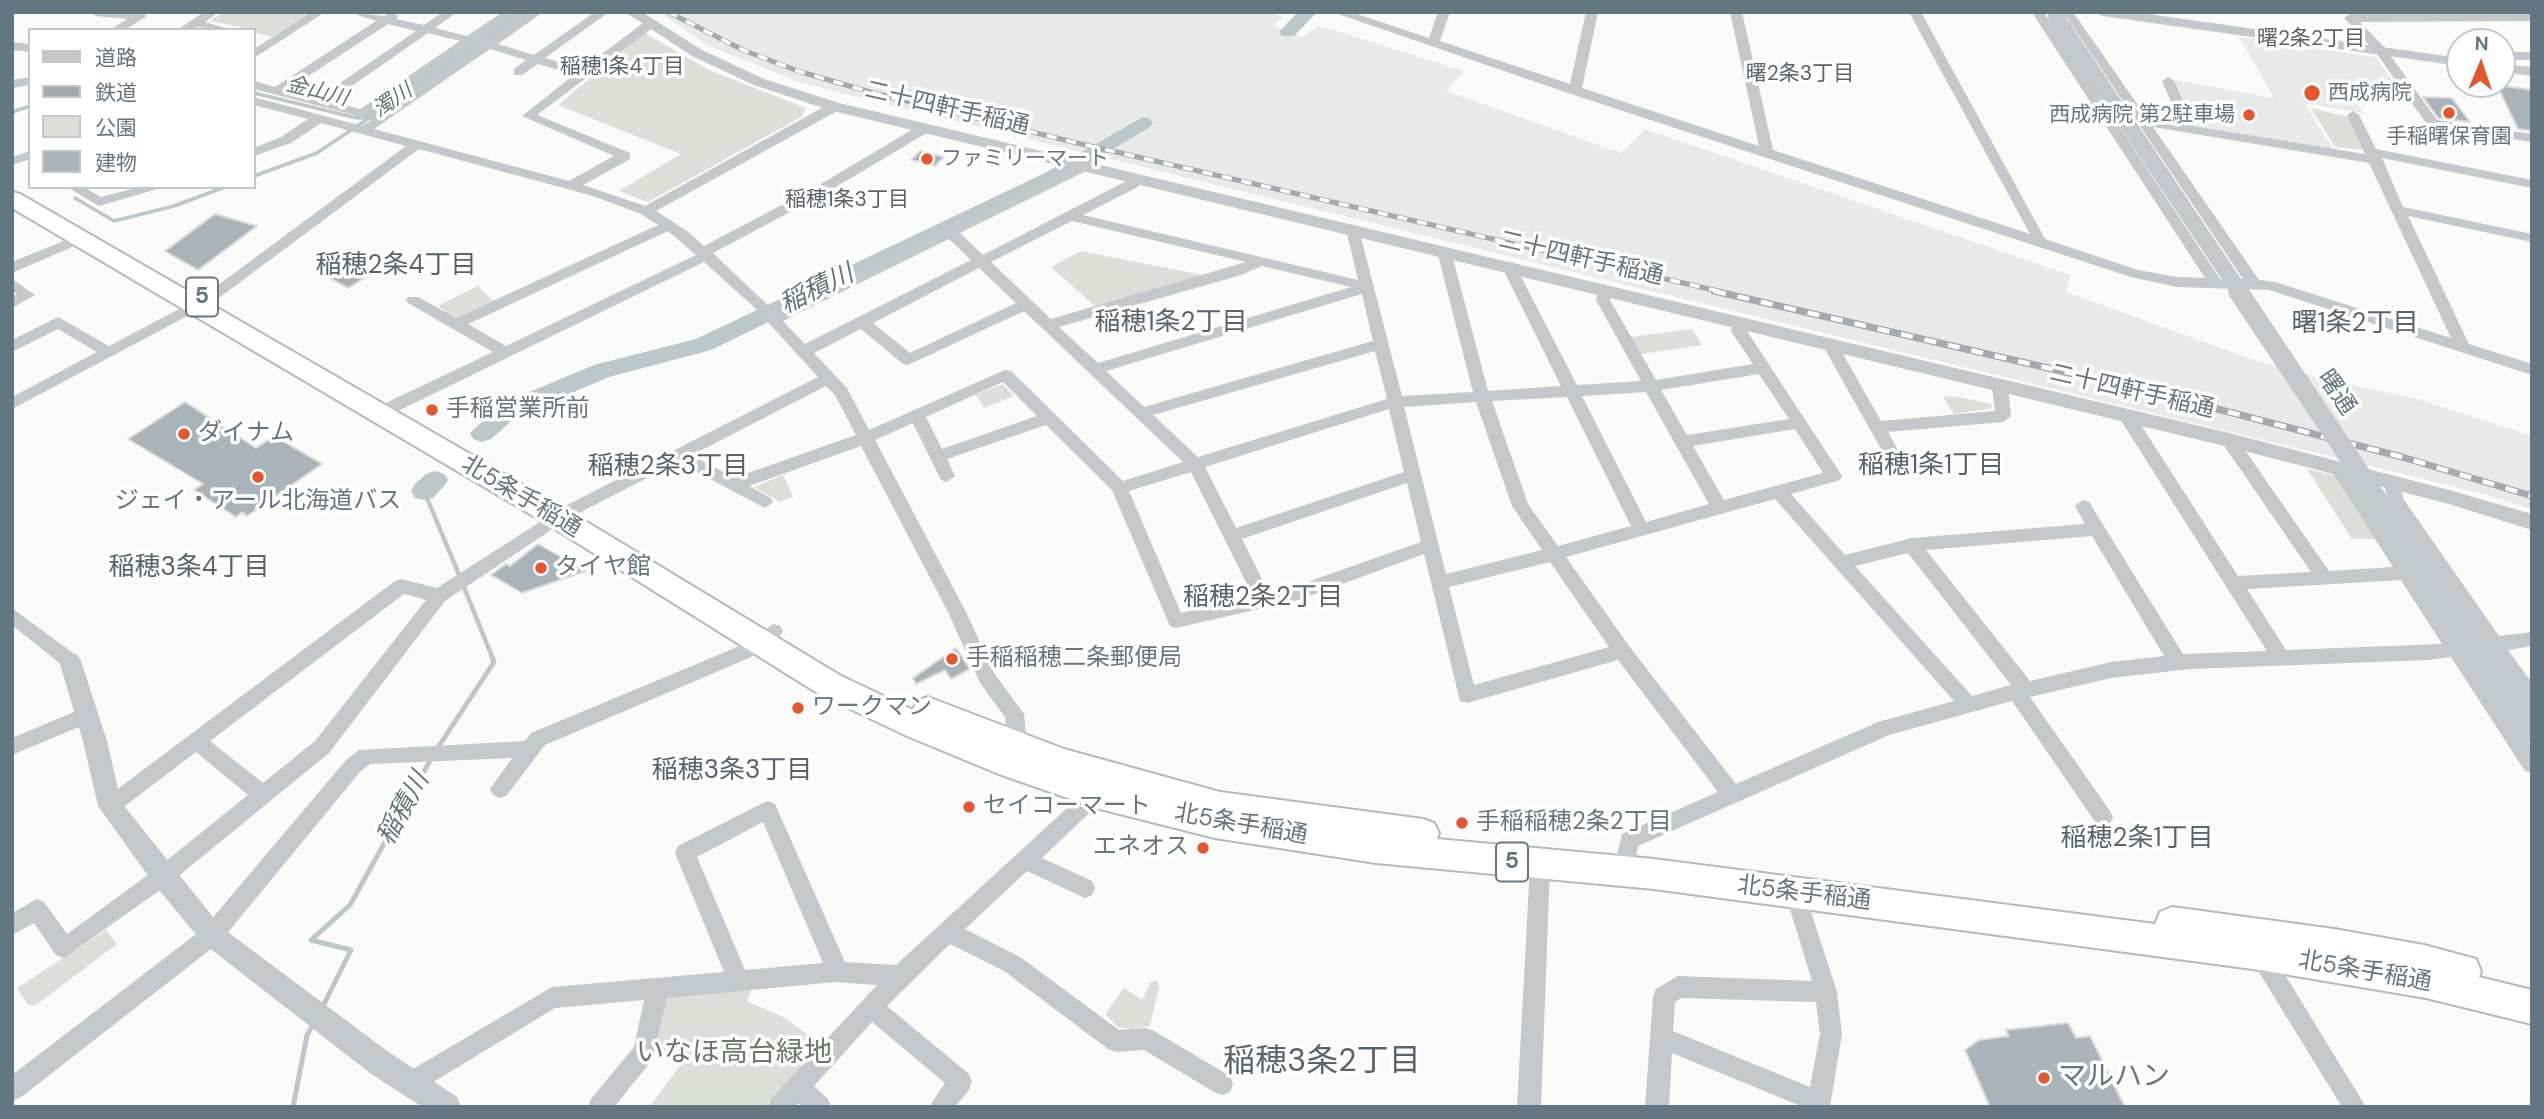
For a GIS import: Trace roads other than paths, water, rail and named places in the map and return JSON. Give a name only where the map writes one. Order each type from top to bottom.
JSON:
[{"type":"highway","name":"北5条手稲通","points":[[12,185],[202,303],[565,513]]},
{"type":"highway","name":"北5条手稲通","points":[[12,199],[81,239],[394,406],[767,637],[830,685],[918,727],[1010,764],[1096,794],[1215,824],[1376,848],[1540,866],[1625,862],[2295,939],[2424,961],[2532,989]]},
{"type":"highway","name":"北5条手稲通","points":[[767,637],[929,711],[1017,744],[1094,772],[1220,806],[1541,848],[1796,893],[2260,954],[2426,981],[2532,1007]]},
{"type":"street","points":[[96,12],[143,15]]},
{"type":"street","points":[[186,28],[213,12]]},
{"type":"street","points":[[256,53],[319,12]]},
{"type":"street","points":[[355,12],[479,43],[584,74]]},
{"type":"street","points":[[277,91],[398,12]]},
{"type":"street","points":[[320,102],[451,12]]},
{"type":"street","points":[[356,128],[479,43],[511,12]]},
{"type":"street","points":[[256,86],[362,113],[479,43],[537,12]]},
{"type":"street","points":[[518,72],[603,12]]},
{"type":"street","name":"二十四軒手稲通","points":[[632,12],[697,53],[759,82],[834,107],[1740,321],[2229,440],[2391,481],[2532,522]]},
{"type":"street","points":[[1338,12],[1368,17],[1433,44],[2151,279],[2270,285],[2462,345],[2532,370]]},
{"type":"street","points":[[1433,44],[1444,12]]},
{"type":"street","points":[[1575,90],[1592,12]]},
{"type":"street","points":[[1736,12],[1767,153]]},
{"type":"street","points":[[1915,12],[2037,235],[2038,242]]},
{"type":"street","points":[[2102,12],[2446,59]]},
{"type":"street","name":"曙通","points":[[2053,13],[2532,731]]},
{"type":"street","points":[[2215,283],[2039,14],[2071,16],[2254,284]]},
{"type":"street","points":[[120,28],[143,15]]},
{"type":"street","points":[[2525,15],[2350,18],[2381,51],[2433,123],[2532,138]]},
{"type":"street","points":[[195,23],[217,28]]},
{"type":"street","points":[[572,185],[625,156],[528,116],[650,24]]},
{"type":"street","points":[[256,37],[274,41]]},
{"type":"street","points":[[2168,81],[2188,127]]},
{"type":"street","points":[[256,102],[572,185],[646,211],[682,233],[768,314],[841,392],[957,612],[987,678],[1014,714],[1017,744]]},
{"type":"street","points":[[646,211],[834,107]]},
{"type":"street","points":[[2353,115],[2375,156],[2462,345]]},
{"type":"street","points":[[256,150],[286,140],[318,118]]},
{"type":"street","points":[[2143,121],[2375,156],[2532,184]]},
{"type":"street","points":[[394,406],[705,253],[819,191],[925,128]]},
{"type":"street","points":[[12,404],[202,303],[417,144]]},
{"type":"street","points":[[768,314],[950,232],[1082,165]]},
{"type":"street","points":[[803,352],[1071,216],[1138,179]]},
{"type":"street","points":[[77,189],[99,202],[149,189]]},
{"type":"street","points":[[2399,210],[2532,238]]},
{"type":"street","points":[[1071,216],[1365,286]]},
{"type":"street","points":[[456,324],[667,226]]},
{"type":"street","points":[[1353,229],[1467,695],[1622,651]]},
{"type":"street","points":[[950,232],[1196,465],[1264,601]]},
{"type":"street","points":[[12,268],[81,239]]},
{"type":"street","points":[[1444,251],[1482,396],[1520,506],[1622,651],[1732,794]]},
{"type":"street","points":[[1048,325],[1236,272],[1261,261]]},
{"type":"street","points":[[1512,267],[1512,273],[1641,528]]},
{"type":"street","points":[[12,284],[28,295],[12,303]]},
{"type":"street","points":[[1095,369],[1349,295],[1365,286]]},
{"type":"street","points":[[1604,289],[1603,300],[1719,507]]},
{"type":"street","points":[[413,300],[505,352]]},
{"type":"street","points":[[863,322],[908,360],[1026,304]]},
{"type":"street","points":[[1440,582],[1553,554],[1834,476],[1739,331],[1740,321]]},
{"type":"street","points":[[12,347],[58,322],[109,353]]},
{"type":"street","points":[[1142,413],[1380,344]]},
{"type":"street","points":[[1830,344],[1891,452]]},
{"type":"street","points":[[1119,488],[1395,402],[1651,386],[1764,368]]},
{"type":"street","points":[[733,485],[865,438],[1004,374],[1119,488],[1176,621],[1298,593],[1431,545]]},
{"type":"street","points":[[12,925],[37,909],[64,948],[163,876],[322,747],[442,594],[565,513],[828,378]]},
{"type":"street","points":[[1877,427],[2003,416],[2000,386]]},
{"type":"street","points":[[916,414],[947,476]]},
{"type":"street","points":[[2126,415],[2282,659]]},
{"type":"street","points":[[938,456],[1049,418]]},
{"type":"street","points":[[1682,442],[1800,423]]},
{"type":"street","points":[[2229,440],[2325,578]]},
{"type":"street","points":[[676,454],[765,502]]},
{"type":"street","points":[[2337,468],[2532,765]]},
{"type":"street","points":[[1232,536],[1413,475]]},
{"type":"street","points":[[2391,481],[2396,501],[2532,699]]},
{"type":"street","points":[[1778,491],[1969,705]]},
{"type":"street","points":[[2083,506],[2178,663]]},
{"type":"street","points":[[1844,562],[1912,545],[2097,529]]},
{"type":"street","points":[[1912,545],[2021,691],[2103,817]]},
{"type":"street","points":[[2234,583],[2406,573]]},
{"type":"street","points":[[110,806],[401,586],[442,594]]},
{"type":"street","points":[[12,615],[69,661],[110,806],[212,935],[409,1084],[447,1107]]},
{"type":"street","points":[[500,789],[538,739],[767,637]]},
{"type":"street","points":[[1625,862],[1629,840],[1732,794],[1885,729],[2021,691],[2111,670],[2178,663],[2428,653],[2532,639]]},
{"type":"street","points":[[12,747],[86,715]]},
{"type":"street","points":[[196,741],[263,795]]},
{"type":"street","points":[[12,1090],[212,935],[353,766],[366,756],[530,749]]},
{"type":"street","points":[[779,1107],[900,976],[1096,794]]},
{"type":"street","points":[[739,981],[685,853],[768,810],[838,972]]},
{"type":"street","points":[[1025,860],[1085,888]]},
{"type":"street","points":[[1529,1107],[1540,866]]},
{"type":"street","points":[[1661,1037],[1819,1104],[1831,1034],[1826,992],[1796,893]]},
{"type":"street","points":[[949,932],[1012,964],[1116,1041],[1146,1039],[1222,1084]]},
{"type":"street","points":[[2260,954],[2355,1107]]},
{"type":"street","points":[[409,1084],[552,998],[838,972],[900,976]]},
{"type":"street","points":[[1657,1107],[1664,997],[1678,987],[1826,992]]},
{"type":"street","points":[[599,1107],[644,1052],[659,988]]},
{"type":"street","points":[[871,1007],[961,1082],[940,1107]]},
{"type":"street","points":[[798,1087],[820,1107]]},
{"type":"waterway","name":"濁川","points":[[372,116],[526,12]]},
{"type":"waterway","name":"稲積川","points":[[1288,32],[1308,12]]},
{"type":"waterway","name":"金山川","points":[[256,93],[357,118],[369,117]]},
{"type":"waterway","name":"金山川","points":[[12,112],[28,107]]},
{"type":"waterway","name":"濁川","points":[[256,175],[317,153],[372,116]]},
{"type":"waterway","name":"稲積川","points":[[482,433],[509,410],[602,371],[703,345],[1052,177],[1143,123]]},
{"type":"waterway","name":"濁川","points":[[75,198],[114,221],[174,206],[220,189]]},
{"type":"waterway","name":"稲積川","points":[[424,491],[435,480]]},
{"type":"waterway","name":"稲積川","points":[[424,491],[460,577]]},
{"type":"waterway","name":"稲積川","points":[[463,585],[493,659]]},
{"type":"waterway","name":"稲積川","points":[[437,749],[494,662],[492,657]]},
{"type":"waterway","name":"稲積川","points":[[323,1006],[351,950],[311,940],[350,905],[432,757]]},
{"type":"waterway","name":"稲積川","points":[[293,1107],[307,1035],[314,1023]]},
{"type":"railway","points":[[668,12],[743,50],[798,71],[870,92],[1077,143],[1722,292]]},
{"type":"railway","points":[[1714,291],[2152,392],[2402,457],[2532,496]]},
{"type":"place","name":"西成病院","points":[[2312,93]]},
{"type":"place","name":"手稲曙保育園","points":[[2449,113]]},
{"type":"place","name":"西成病院 第2駐車場","points":[[2249,115]]},
{"type":"place","name":"ファミリーマート","points":[[927,159]]},
{"type":"place","name":"手稲営業所前","points":[[432,410]]},
{"type":"place","name":"ダイナム","points":[[184,434]]},
{"type":"place","name":"ジェイ・アール北海道バス","points":[[258,477]]},
{"type":"place","name":"タイヤ館","points":[[541,568]]},
{"type":"place","name":"手稲稲穂二条郵便局","points":[[952,659]]},
{"type":"place","name":"ワークマン","points":[[798,708]]},
{"type":"place","name":"セイコーマート","points":[[969,807]]},
{"type":"place","name":"手稲稲穂2条2丁目","points":[[1462,823]]},
{"type":"place","name":"エネオス","points":[[1203,848]]},
{"type":"place","name":"マルハン","points":[[2044,1078]]},
{"type":"district","name":"曙2条2丁目","points":[[2311,39]]},
{"type":"district","name":"稲穂1条4丁目","points":[[622,67]]},
{"type":"district","name":"曙2条3丁目","points":[[1800,74]]},
{"type":"district","name":"稲穂1条3丁目","points":[[847,200]]},
{"type":"district","name":"稲穂2条4丁目","points":[[396,266]]},
{"type":"district","name":"稲穂1条2丁目","points":[[1171,323]]},
{"type":"district","name":"曙1条2丁目","points":[[2355,324]]},
{"type":"district","name":"稲穂1条1丁目","points":[[1931,466]]},
{"type":"district","name":"稲穂2条3丁目","points":[[668,467]]},
{"type":"district","name":"稲穂3条4丁目","points":[[189,568]]},
{"type":"district","name":"稲穂2条2丁目","points":[[1263,598]]},
{"type":"district","name":"稲穂3条3丁目","points":[[732,771]]},
{"type":"district","name":"稲穂2条1丁目","points":[[2137,839]]},
{"type":"district","name":"稲穂3条2丁目","points":[[1322,1063]]},
{"type":"park label","name":"いなほ高台緑地","points":[[734,1054]]}]
